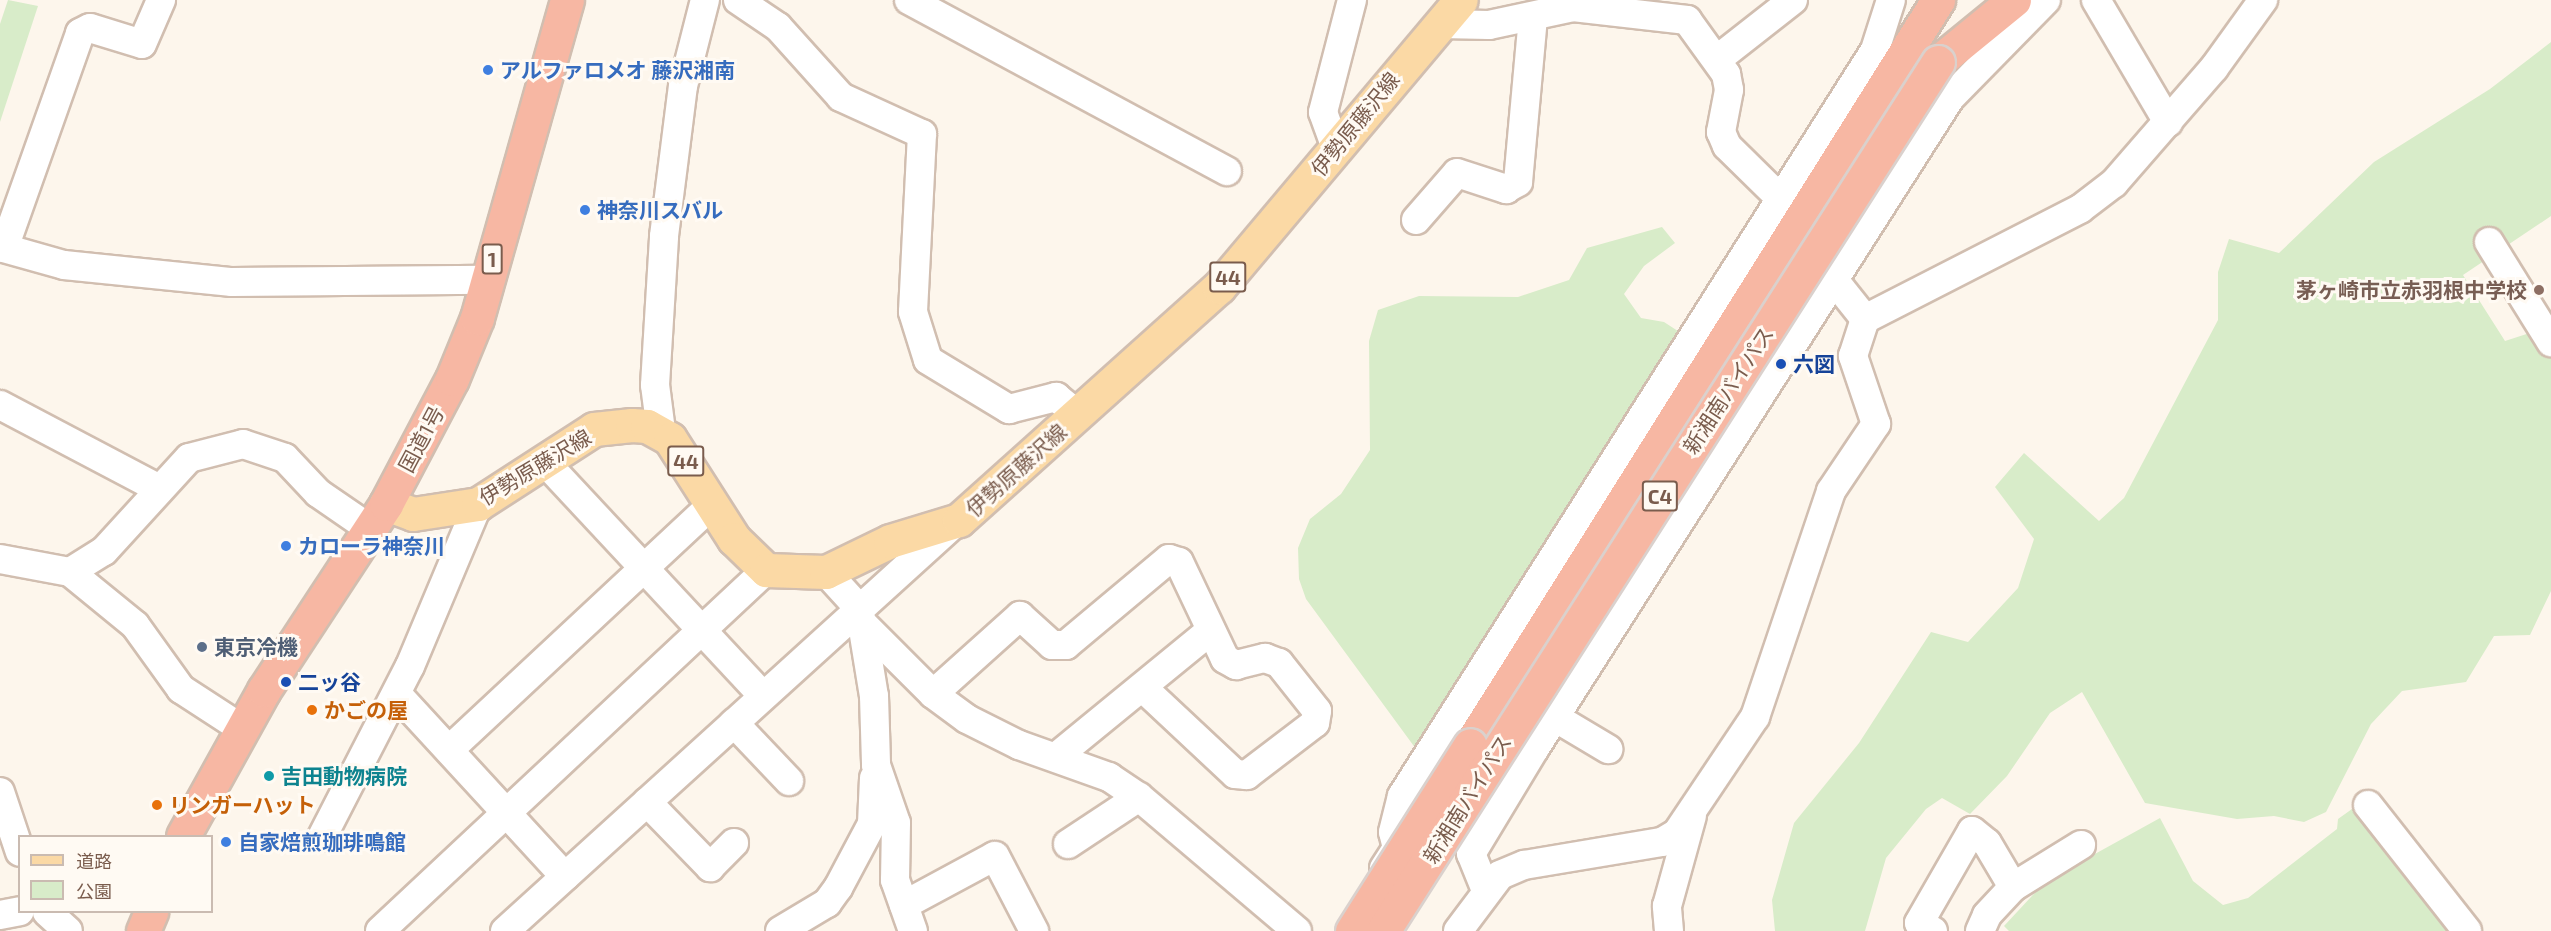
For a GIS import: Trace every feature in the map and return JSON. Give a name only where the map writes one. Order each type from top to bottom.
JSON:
[{"type":"highway","name":"国道1号","points":[[184,835],[241,728],[377,516],[452,379],[486,280],[567,0]]},
{"type":"highway","points":[[1910,45],[1922,0]]},
{"type":"highway","name":"新湘南バイパス","points":[[1352,931],[1938,0]]},
{"type":"highway","name":"新湘南バイパス","points":[[1383,931],[1976,0]]},
{"type":"highway","points":[[1938,62],[2014,0]]},
{"type":"highway","points":[[143,931],[151,913]]},
{"type":"main road","name":"伊勢原藤沢線","points":[[766,570],[826,572],[890,541],[959,520],[1219,286],[1451,12]]},
{"type":"main road","name":"伊勢原藤沢線","points":[[377,516],[413,514],[478,504],[594,429],[632,426],[661,431]]},
{"type":"main road","name":"44","points":[[661,431],[741,548],[766,570]]},
{"type":"street","points":[[161,0],[142,44],[90,28],[80,33],[2,248],[64,265],[232,282],[486,280]]},
{"type":"street","points":[[661,431],[655,385],[664,236],[683,86],[705,0]]},
{"type":"street","points":[[738,0],[778,27],[842,97],[922,134],[913,312],[928,360],[1009,409],[1056,397],[1078,415]]},
{"type":"street","points":[[909,0],[1227,171]]},
{"type":"street","points":[[1336,148],[1323,112],[1352,0]]},
{"type":"street","points":[[1719,58],[1793,0]]},
{"type":"street","points":[[1344,931],[1397,848],[1395,814],[1433,748],[1875,50],[1891,0]]},
{"type":"street","points":[[1485,888],[1471,854],[1535,748],[1960,83],[2046,0]]},
{"type":"street","points":[[2096,0],[2168,122]]},
{"type":"street","points":[[1464,928],[1485,888],[1500,875],[1524,865],[1662,842],[1693,814],[1755,717],[1831,491],[1876,424],[1853,356],[1865,319],[2080,209],[2120,176],[2168,122],[2263,0]]},
{"type":"street","points":[[1451,12],[1533,18],[1573,7],[1687,20],[1719,58],[1729,90],[1721,132],[1727,146],[1780,198]]},
{"type":"street","points":[[1416,220],[1457,173],[1506,189],[1518,182],[1533,18]]},
{"type":"street","points":[[2489,242],[2551,342]]},
{"type":"street","points":[[1834,280],[1865,319]]},
{"type":"street","points":[[0,405],[159,489]]},
{"type":"street","points":[[70,572],[90,564],[189,458],[243,444],[285,458],[318,493],[377,516]]},
{"type":"street","points":[[544,461],[763,696]]},
{"type":"street","points":[[322,837],[397,694],[478,504]]},
{"type":"street","points":[[449,750],[713,504]]},
{"type":"street","points":[[505,931],[763,696],[860,615],[959,520]]},
{"type":"street","points":[[0,559],[70,572],[135,625],[181,689],[241,728]]},
{"type":"street","points":[[933,694],[1020,616],[1052,645],[1066,645],[1169,559],[1179,562],[1225,659],[1236,665],[1265,658],[1279,663],[1317,711],[1315,723],[1247,775],[1235,774],[1142,687]]},
{"type":"street","points":[[380,931],[766,570]]},
{"type":"street","points":[[826,572],[860,615],[933,694],[992,733],[1109,777],[1139,797],[1296,931]]},
{"type":"street","points":[[780,931],[827,903],[864,842],[874,807],[874,696],[860,615]]},
{"type":"street","points":[[1056,757],[1211,630]]},
{"type":"street","points":[[397,694],[565,877]]},
{"type":"street","points":[[1556,718],[1608,749]]},
{"type":"street","points":[[734,723],[789,781]]},
{"type":"street","points":[[873,740],[876,765],[896,823],[895,880],[908,918],[995,856],[1035,931]]},
{"type":"street","points":[[1433,748],[1470,777]]},
{"type":"street","points":[[1359,931],[1451,786],[1535,748]]},
{"type":"street","points":[[0,793],[18,846]]},
{"type":"street","points":[[1068,844],[1139,797]]},
{"type":"street","points":[[647,802],[710,867],[734,843]]},
{"type":"street","points":[[2368,806],[2467,931]]},
{"type":"street","points":[[1669,931],[1667,906],[1693,814]]},
{"type":"street","points":[[1933,931],[1919,923],[1972,831],[1987,843],[2013,887]]},
{"type":"street","points":[[1980,931],[1987,915],[2013,887],[2081,845]]},
{"type":"street","points":[[0,915],[18,911]]},
{"type":"street","points":[[48,913],[68,931]]},
{"type":"green space","points":[[8,0],[38,6],[0,122],[0,24]]},
{"type":"green space","points":[[2551,42],[2551,216],[2463,275],[2505,341],[2551,326],[2551,591],[2530,635],[2494,636],[2466,682],[2402,691],[2371,724],[2326,812],[2304,822],[2274,816],[2237,819],[2145,803],[2082,692],[2050,713],[2007,776],[1970,814],[1942,798],[1926,809],[1886,858],[1865,931],[1775,931],[1772,900],[1794,823],[1859,743],[1931,632],[1968,642],[2018,588],[2034,539],[1995,487],[2024,453],[2099,521],[2124,498],[2218,320],[2218,272],[2229,239],[2279,253],[2374,162],[2490,89]]},
{"type":"green space","points":[[1662,227],[1675,243],[1644,266],[1624,294],[1641,318],[1664,322],[1684,335],[1416,749],[1306,599],[1299,579],[1298,548],[1310,519],[1341,494],[1370,450],[1369,341],[1378,310],[1419,296],[1518,297],[1569,280],[1587,248]]},
{"type":"green space","points":[[2359,804],[2457,931],[2009,931],[2004,926],[2046,881],[2160,818],[2193,881],[2223,905],[2248,898],[2337,829],[2338,819]]},
{"type":"place","name":"アルファロメオ 藤沢湘南","points":[[488,70]]},
{"type":"place","name":"神奈川スバル","points":[[585,210]]},
{"type":"place","name":"茅ヶ崎市立赤羽根中学校","points":[[2539,290]]},
{"type":"place","name":"六図","points":[[1781,364]]},
{"type":"place","name":"カローラ神奈川","points":[[286,546]]},
{"type":"place","name":"東京冷機","points":[[202,647]]},
{"type":"place","name":"二ッ谷","points":[[286,682]]},
{"type":"place","name":"かごの屋","points":[[312,710]]},
{"type":"place","name":"吉田動物病院","points":[[269,776]]},
{"type":"place","name":"リンガーハット","points":[[157,805]]},
{"type":"place","name":"自家焙煎珈琲鳴館","points":[[226,842]]}]
